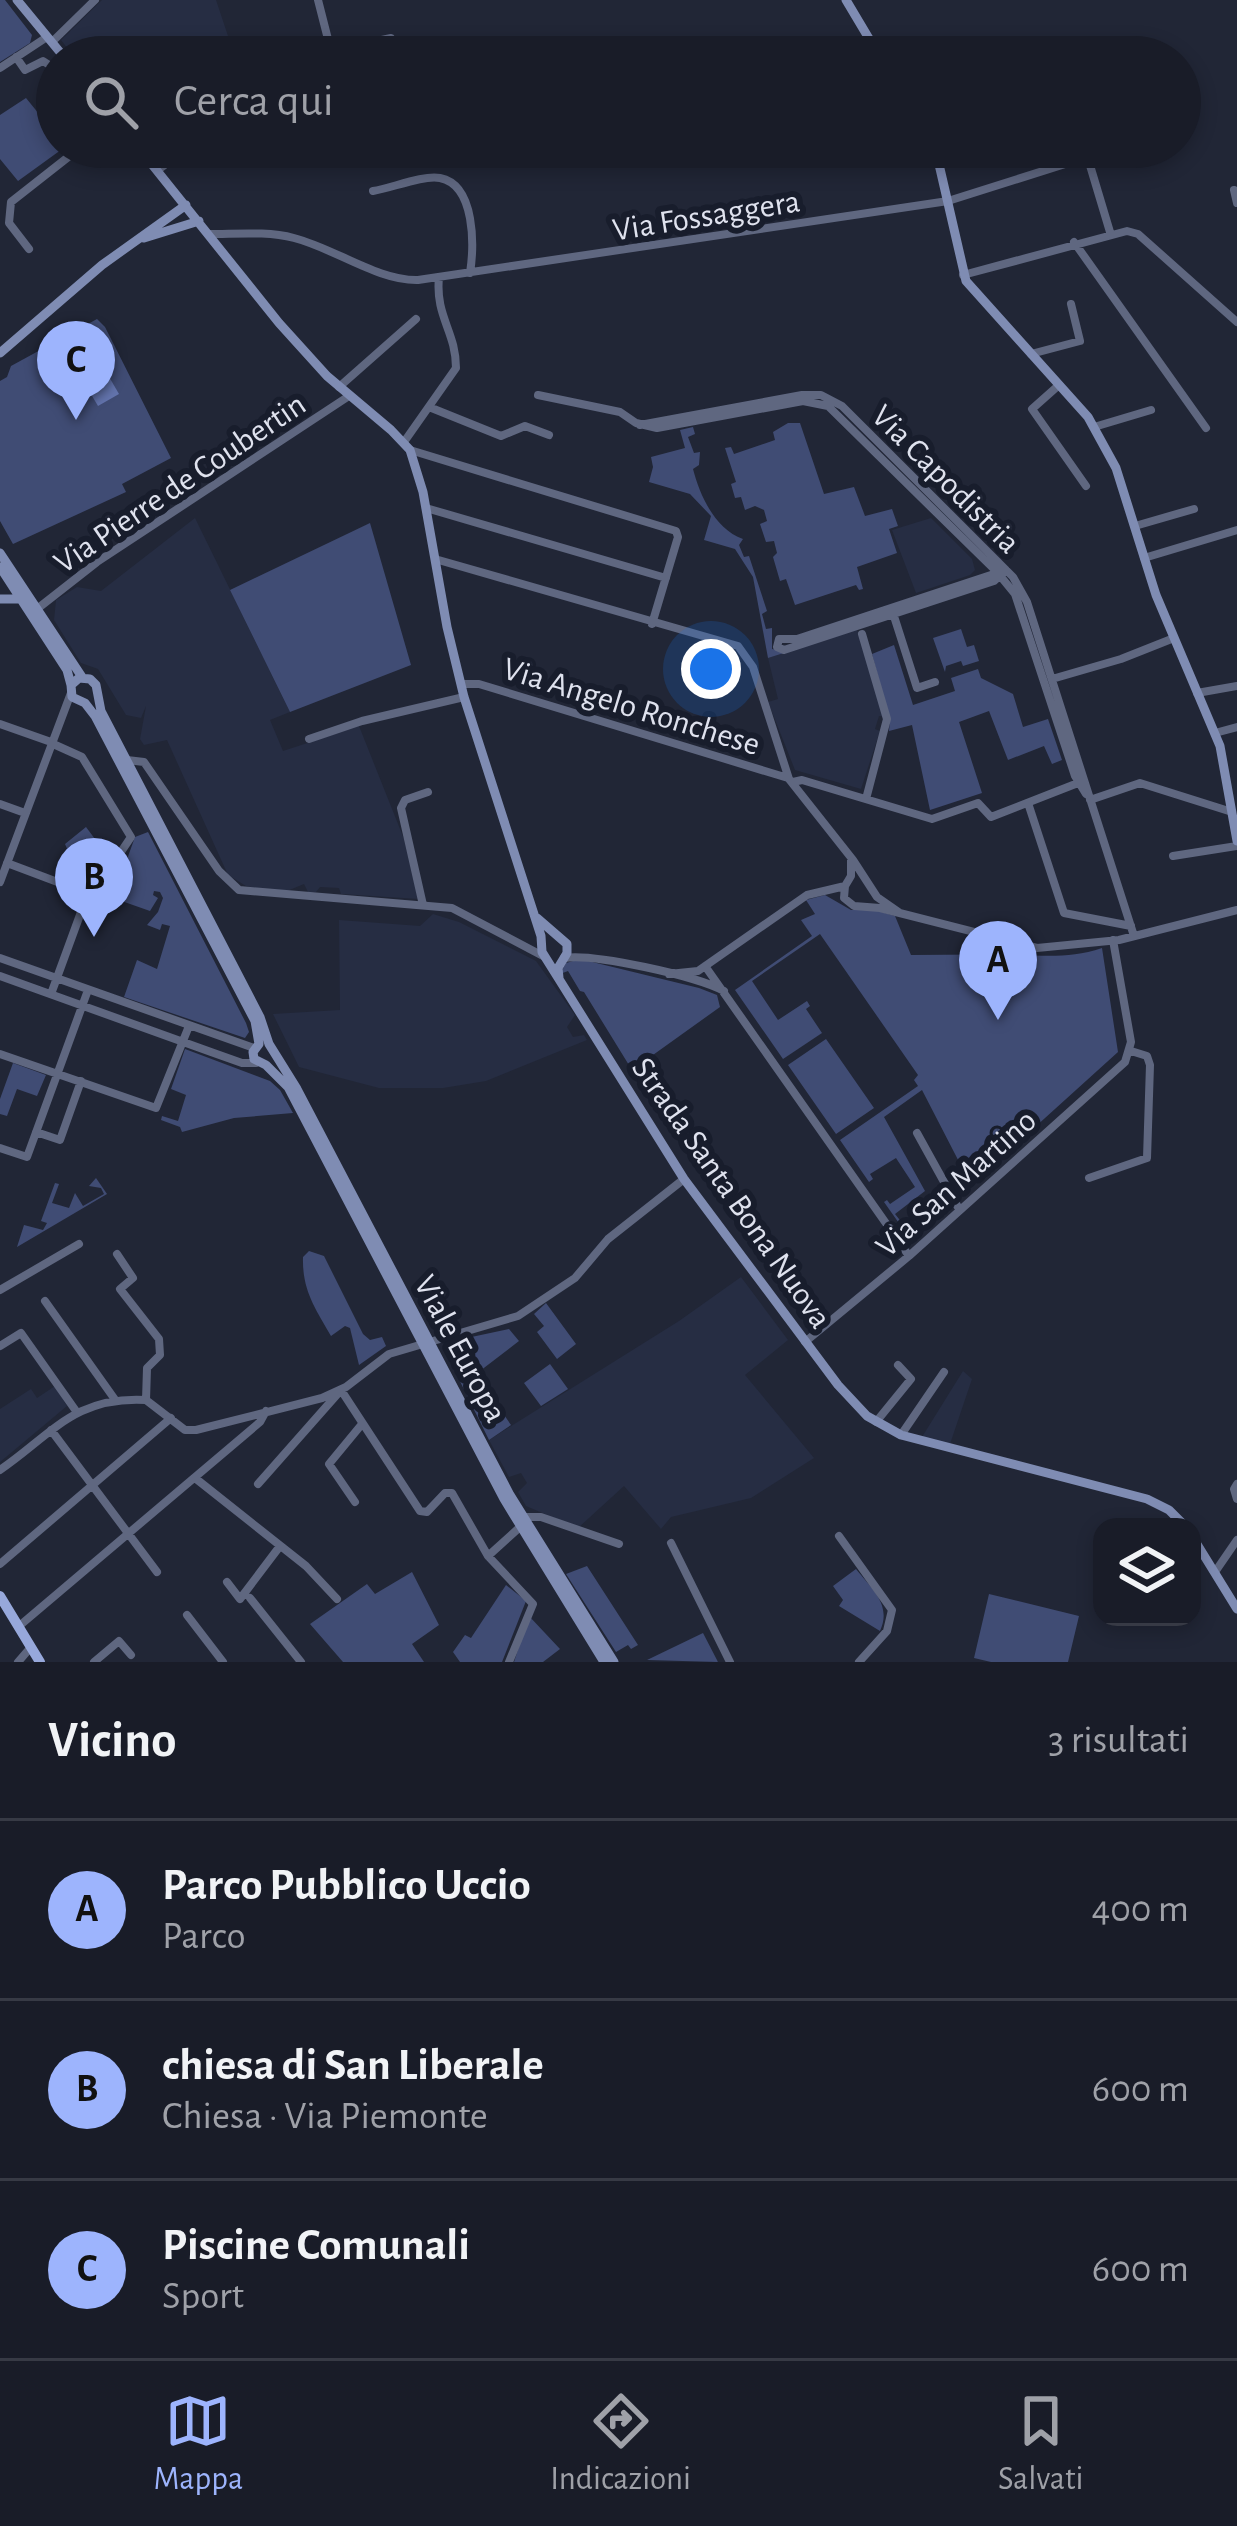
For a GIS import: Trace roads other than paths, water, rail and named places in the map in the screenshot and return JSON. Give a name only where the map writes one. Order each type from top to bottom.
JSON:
[{"type":"main road","points":[[2,1606],[40,1662]]},
{"type":"street","points":[[17,0],[46,36]]},
{"type":"street","points":[[54,36],[95,0]]},
{"type":"street","points":[[318,0],[328,36]]},
{"type":"street","points":[[846,0],[867,36]]},
{"type":"street","points":[[0,68],[36,47]]},
{"type":"street","points":[[16,57],[25,70],[36,65]]},
{"type":"street","points":[[29,249],[9,223],[11,202],[52,168]]},
{"type":"street","points":[[161,168],[279,323],[339,387],[407,446],[674,529],[678,537],[652,624]]},
{"type":"street","points":[[940,168],[963,275],[976,297],[1094,427],[1116,468],[1174,638],[1232,777],[1237,843],[1173,856]]},
{"type":"street","name":"Via Fossaggera","points":[[209,234],[282,235],[338,252],[397,279],[439,277],[948,201],[1052,168]]},
{"type":"street","name":"Via Fossaggera","points":[[1091,168],[1111,232]]},
{"type":"street","points":[[374,191],[439,178],[449,183],[463,200],[474,228],[470,273]]},
{"type":"street","points":[[168,216],[171,187]]},
{"type":"street","points":[[1234,190],[1237,203]]},
{"type":"street","points":[[0,353],[123,248],[188,207]]},
{"type":"street","points":[[151,235],[188,207]]},
{"type":"street","points":[[123,248],[199,221]]},
{"type":"street","points":[[963,275],[1111,232],[1138,234],[1237,322]]},
{"type":"street","points":[[1074,242],[1206,428]]},
{"type":"street","points":[[439,277],[436,300],[457,362],[453,376],[407,446],[426,508],[464,697],[531,909],[542,925],[597,959]]},
{"type":"street","points":[[1031,354],[1080,341],[1071,304]]},
{"type":"street","points":[[339,387],[416,319]]},
{"type":"street","points":[[1060,385],[1032,409],[1085,486]]},
{"type":"street","name":"Via Capodistria","points":[[640,425],[802,394],[827,397],[842,406],[1027,602],[1048,680]]},
{"type":"street","name":"Via Capodistria","points":[[538,395],[620,412],[640,425],[657,428],[803,401],[822,402],[834,410],[1002,573],[1011,588],[1048,680],[1133,931]]},
{"type":"street","name":"Via Pierre de Coubertin","points":[[38,609],[150,526],[349,396]]},
{"type":"street","points":[[429,407],[500,436],[523,426],[549,435]]},
{"type":"street","points":[[1094,427],[1151,410]]},
{"type":"street","points":[[426,508],[666,578]]},
{"type":"street","points":[[1136,526],[1193,509]]},
{"type":"street","points":[[1144,558],[1237,530]]},
{"type":"street","name":"Viale Europa","points":[[0,553],[82,677],[94,681],[100,711],[262,1023],[261,1064],[288,1088],[424,1341]]},
{"type":"street","points":[[982,557],[983,581]]},
{"type":"street","points":[[435,559],[652,624],[729,641],[743,651],[753,667],[791,780],[868,886],[868,901],[862,905]]},
{"type":"street","name":"Viale Europa","points":[[0,567],[67,670],[75,695],[424,1341],[604,1662]]},
{"type":"street","points":[[892,611],[797,639],[779,639],[777,647],[784,650],[1002,573]]},
{"type":"street","points":[[983,581],[1011,588]]},
{"type":"street","points":[[0,599],[22,598]]},
{"type":"street","points":[[892,611],[917,688],[935,682]]},
{"type":"street","points":[[862,634],[887,719],[866,800]]},
{"type":"street","points":[[1048,680],[1174,638]]},
{"type":"street","points":[[0,882],[62,712],[82,677]]},
{"type":"street","name":"Via Angelo Ronchese","points":[[461,684],[478,684],[932,819],[978,803],[991,818],[1028,803]]},
{"type":"street","points":[[1197,693],[1237,686]]},
{"type":"street","points":[[75,695],[96,693]]},
{"type":"street","points":[[309,740],[464,697]]},
{"type":"street","points":[[0,724],[82,757],[130,832],[126,847],[96,894],[7,863]]},
{"type":"street","points":[[1215,733],[1237,727]]},
{"type":"street","points":[[127,760],[144,762],[219,871],[239,890],[457,909],[562,959],[597,959],[714,981]]},
{"type":"street","points":[[1082,782],[1028,803],[1064,913],[1133,931]]},
{"type":"street","points":[[1090,800],[1140,783],[1232,812]]},
{"type":"street","points":[[801,793],[818,786]]},
{"type":"street","points":[[423,904],[400,808],[405,800],[428,792]]},
{"type":"street","points":[[0,804],[25,813]]},
{"type":"street","points":[[846,902],[853,868],[848,854]]},
{"type":"street","points":[[669,974],[686,975],[705,966],[802,898],[858,879],[900,913]]},
{"type":"street","points":[[823,891],[846,902],[1037,949],[1113,940],[1133,931],[1237,910]]},
{"type":"street","points":[[51,994],[88,893]]},
{"type":"street","name":"Strada Santa Bona Nuova","points":[[531,909],[561,983],[684,1179],[853,1403],[901,1436],[1147,1499],[1177,1518]]},
{"type":"street","points":[[544,950],[562,938]]},
{"type":"street","points":[[561,983],[557,969],[568,949],[562,938]]},
{"type":"street","points":[[1089,1178],[1148,1158],[1149,1060],[1130,1052],[1113,940]]},
{"type":"street","points":[[0,958],[189,1027],[265,1047],[261,1064],[242,1063],[0,976]]},
{"type":"street","points":[[714,981],[716,958]]},
{"type":"street","points":[[705,966],[909,1256]]},
{"type":"street","points":[[0,1148],[27,1157],[88,990]]},
{"type":"street","points":[[0,1054],[156,1108],[189,1027]]},
{"type":"street","name":"Via San Martino","points":[[806,1342],[1108,1080],[1130,1052]]},
{"type":"street","points":[[36,1132],[60,1140],[81,1081]]},
{"type":"street","points":[[917,1133],[959,1209]]},
{"type":"street","points":[[258,1484],[341,1390],[382,1357],[424,1341],[508,1321],[527,1310],[575,1277],[608,1239],[684,1179]]},
{"type":"street","points":[[0,1290],[79,1244]]},
{"type":"street","points":[[117,1254],[133,1278],[120,1289],[160,1342],[160,1354],[147,1368],[146,1400]]},
{"type":"street","points":[[45,1301],[116,1401]]},
{"type":"street","points":[[4,1344],[18,1333],[76,1411]]},
{"type":"street","points":[[875,1422],[911,1378],[898,1365]]},
{"type":"street","points":[[901,1436],[944,1372]]},
{"type":"street","points":[[0,1470],[76,1411],[116,1401],[146,1400],[192,1430],[341,1390]]},
{"type":"street","points":[[341,1390],[420,1511],[427,1512],[445,1493],[456,1496],[488,1556],[532,1602],[509,1662]]},
{"type":"street","points":[[19,1628],[266,1412]]},
{"type":"street","points":[[0,1564],[171,1418]]},
{"type":"street","points":[[355,1502],[329,1464],[362,1424]]},
{"type":"street","points":[[51,1430],[157,1573]]},
{"type":"street","points":[[195,1478],[338,1599]]},
{"type":"street","points":[[1237,1484],[1237,1498]]},
{"type":"street","points":[[488,1556],[522,1522],[541,1517],[619,1544]]},
{"type":"street","name":"Viale Europa","points":[[522,1522],[614,1662]]},
{"type":"street","points":[[839,1536],[892,1610],[887,1631],[859,1662]]},
{"type":"street","points":[[1215,1572],[1237,1540]]},
{"type":"street","points":[[671,1543],[730,1662]]},
{"type":"street","points":[[227,1582],[240,1599],[280,1546]]},
{"type":"street","points":[[1201,1550],[1237,1609]]},
{"type":"street","points":[[250,1598],[301,1662]]},
{"type":"street","points":[[187,1615],[221,1661]]},
{"type":"street","points":[[94,1662],[119,1641],[131,1655]]},
{"type":"street","points":[[18,1662],[31,1647]]},
{"type":"place","name":"Piscine Comunali","points":[[76,420]]},
{"type":"place","name":"chiesa di San Liberale","points":[[94,937]]},
{"type":"place","name":"Parco Pubblico Uccio","points":[[998,1020]]}]
